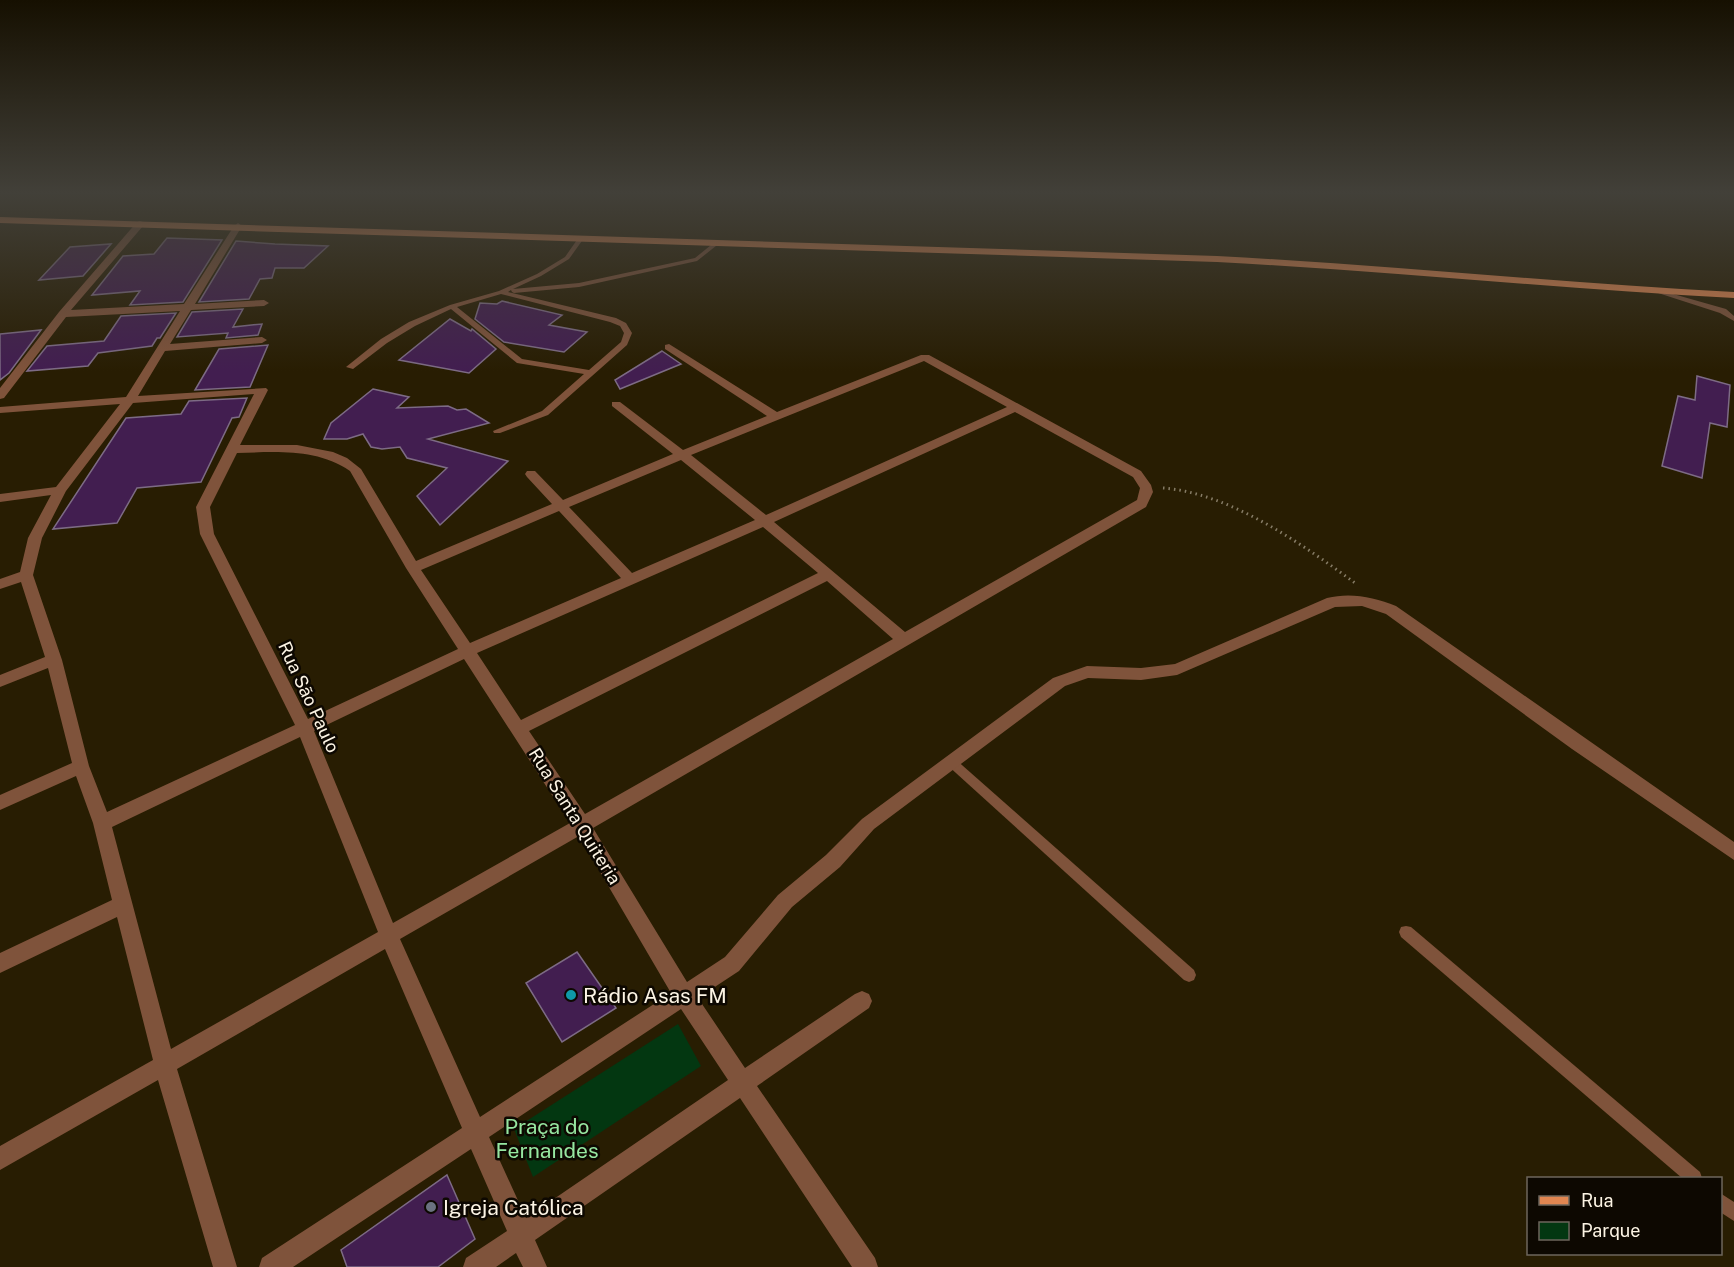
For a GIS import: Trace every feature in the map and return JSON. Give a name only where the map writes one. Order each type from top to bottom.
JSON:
[{"type":"main road","points":[[1041,253],[1350,266],[1657,291],[1734,295]]},
{"type":"main road","points":[[1700,294],[1734,299]]},
{"type":"street","points":[[0,396],[63,314],[115,253]]},
{"type":"street","points":[[221,253],[129,401],[60,490],[35,538],[26,575],[54,660],[81,766],[102,823],[165,1066],[225,1267]]},
{"type":"street","points":[[63,314],[264,303]]},
{"type":"street","points":[[164,348],[262,340]]},
{"type":"street","points":[[669,347],[776,417]]},
{"type":"street","points":[[0,1160],[1141,504],[1146,497],[1147,490],[1145,482],[1137,474],[925,357],[683,454],[413,568]]},
{"type":"street","name":"Rua São Paulo","points":[[0,410],[262,390],[204,507],[204,524],[304,727],[389,936],[535,1267]]},
{"type":"street","points":[[616,404],[683,454],[905,641]]},
{"type":"street","points":[[102,823],[469,650],[764,521],[1016,407]]},
{"type":"street","name":"Rua Santa Quiteria","points":[[234,449],[307,451],[327,454],[355,469],[413,568],[469,650],[581,824],[684,996],[866,1267]]},
{"type":"street","points":[[531,474],[630,579]]},
{"type":"street","points":[[0,498],[60,490]]},
{"type":"street","points":[[520,728],[828,574]]},
{"type":"street","points":[[0,584],[26,575]]},
{"type":"street","points":[[271,1267],[732,964],[785,901],[833,861],[868,824],[1025,705],[1072,675],[1087,672],[1141,674],[1177,669],[1332,602],[1361,600],[1391,610],[1734,852]]},
{"type":"street","points":[[0,681],[54,660]]},
{"type":"street","points":[[0,803],[81,766]]},
{"type":"street","points":[[0,963],[123,904]]},
{"type":"street","points":[[474,1267],[862,1001]]},
{"type":"lane","points":[[350,368],[397,333],[452,306],[501,292],[539,275],[567,258],[570,253]]},
{"type":"lane","points":[[501,292],[579,285],[697,259],[704,253]]},
{"type":"lane","points":[[1657,291],[1723,311],[1734,319]]},
{"type":"lane","points":[[497,431],[545,413],[624,343],[628,333],[623,325],[600,316],[501,292]]},
{"type":"lane","points":[[452,306],[520,361],[591,373]]},
{"type":"lane","points":[[950,761],[1189,975]]},
{"type":"lane","points":[[1406,932],[1692,1177]]},
{"type":"lane","points":[[1722,1204],[1734,1213]]},
{"type":"path","points":[[1147,490],[1170,488],[1218,500],[1294,542],[1358,586]]},
{"type":"green space","name":"Praça do Fernandes","points":[[678,1024],[701,1066],[533,1177],[514,1129]]},
{"type":"building","points":[[64,253],[103,253],[83,276],[39,280]]},
{"type":"building","points":[[214,253],[183,302],[130,305],[140,291],[92,295],[123,256]]},
{"type":"building","points":[[229,253],[320,253],[304,268],[275,268],[272,278],[260,279],[249,299],[199,302]]},
{"type":"building","points":[[502,301],[562,315],[549,325],[587,332],[564,352],[504,342],[475,319],[480,303],[497,304]]},
{"type":"building","points":[[243,309],[233,327],[262,324],[258,335],[226,338],[228,333],[177,337],[192,312]]},
{"type":"building","points":[[176,313],[152,346],[98,353],[88,366],[27,371],[47,346],[104,341],[121,316]]},
{"type":"building","points":[[450,319],[471,331],[472,329],[496,349],[469,373],[399,360]]},
{"type":"building","points":[[41,330],[9,373],[0,380],[0,334]]},
{"type":"building","points":[[268,345],[250,387],[195,390],[219,349]]},
{"type":"building","points":[[662,351],[681,364],[620,389],[615,380]]},
{"type":"building","points":[[1697,376],[1730,385],[1727,427],[1710,423],[1702,478],[1662,466],[1678,396],[1695,400]]},
{"type":"building","points":[[373,389],[409,397],[397,408],[448,406],[457,410],[466,409],[489,423],[428,439],[508,461],[440,525],[417,496],[447,468],[407,458],[400,447],[382,449],[371,447],[363,434],[347,439],[324,439],[331,423]]},
{"type":"building","points":[[247,398],[239,417],[232,418],[201,482],[137,488],[117,523],[53,529],[126,418],[181,414],[189,401]]},
{"type":"building","name":"Rádio Asas FM","points":[[577,952],[616,1008],[562,1042],[526,983]]},
{"type":"building","name":"Igreja Católica","points":[[447,1175],[475,1239],[438,1267],[347,1267],[341,1250]]},
{"type":"place","name":"Rádio Asas FM","points":[[571,995]]},
{"type":"place","name":"Igreja Católica","points":[[431,1207]]}]
